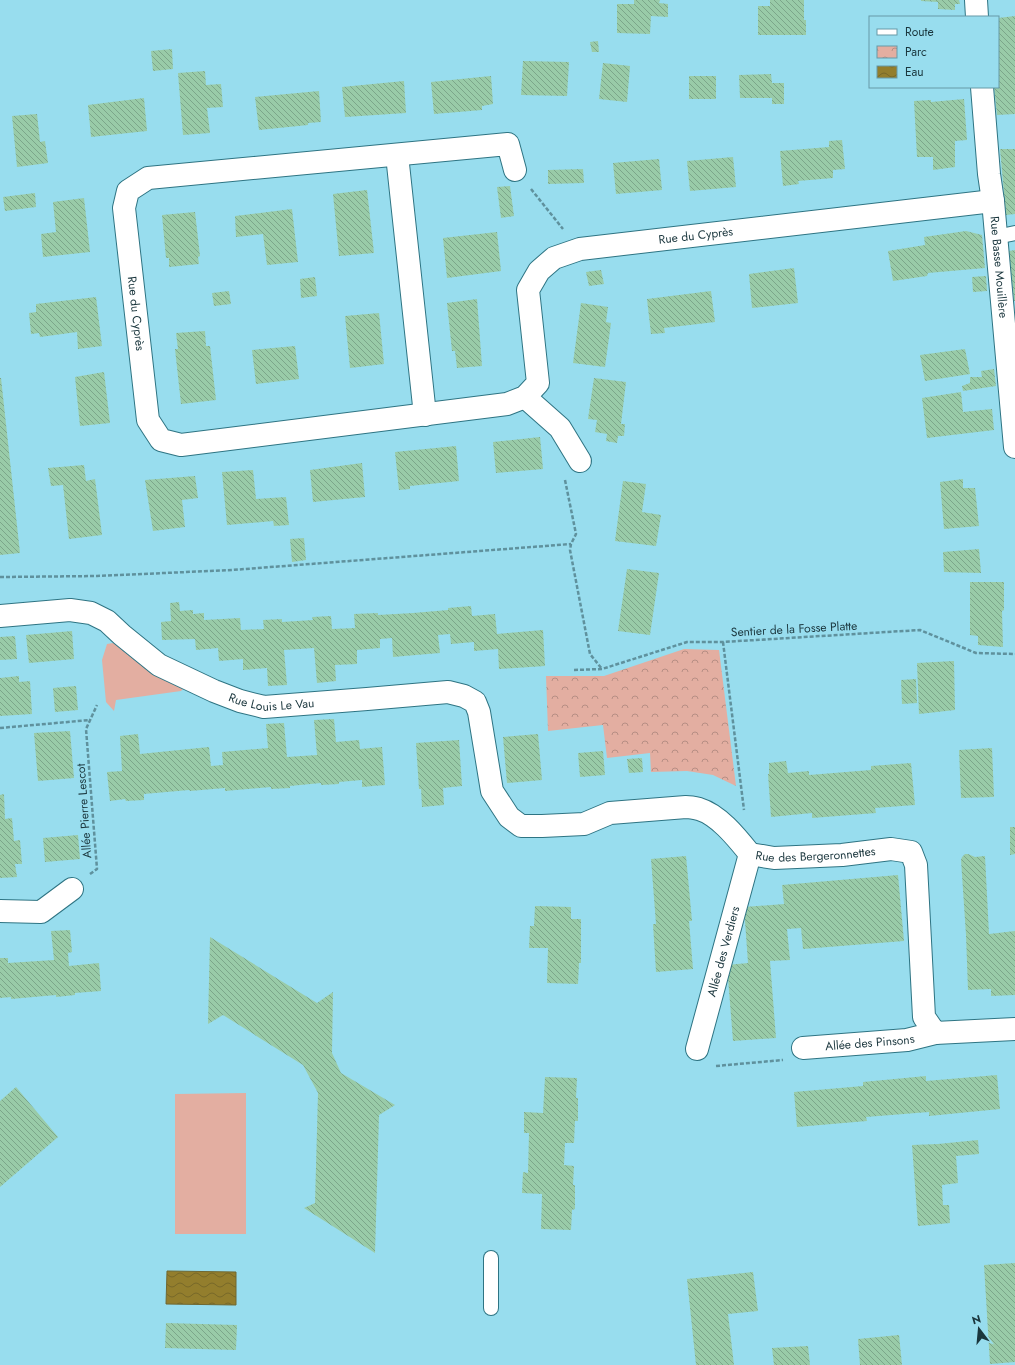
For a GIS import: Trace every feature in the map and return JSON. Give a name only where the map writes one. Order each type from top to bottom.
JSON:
[{"type":"street","points":[[976,0],[977,16]]},
{"type":"street","name":"Rue Basse Mouillère","points":[[982,88],[988,174],[993,201],[1005,235],[1015,447]]},
{"type":"street","name":"Rue du Cyprès","points":[[515,170],[508,144],[148,178],[128,191],[124,208],[148,420],[161,440],[181,445],[507,404],[525,397],[538,382],[528,290],[539,271],[554,258],[580,249],[993,201]]},
{"type":"street","points":[[397,155],[425,415]]},
{"type":"street","points":[[525,397],[560,428],[572,467]]},
{"type":"street","name":"Rue Louis Le Vau","points":[[0,616],[70,610],[91,613],[107,621],[159,665],[240,702],[264,706],[448,692],[464,696],[475,702],[479,712],[492,791]]},
{"type":"street","name":"Rue des Bergeronnettes","points":[[492,791],[509,817],[521,826],[584,824],[610,813],[686,807],[699,809],[712,816],[736,836],[750,854],[774,858],[842,855],[891,850],[911,852],[916,865],[924,1017],[935,1033]]},
{"type":"street","name":"Allée des Verdiers","points":[[697,1049],[750,854]]},
{"type":"street","points":[[0,911],[41,912],[72,890]]},
{"type":"street","points":[[935,1033],[1015,1030]]},
{"type":"street","name":"Allée des Pinsons","points":[[803,1048],[907,1040],[935,1033]]},
{"type":"lane","points":[[490,1308],[491,1258]]},
{"type":"path","points":[[515,170],[580,249]]},
{"type":"path","points":[[572,467],[576,534],[570,550],[590,654],[602,669]]},
{"type":"path","points":[[0,578],[97,576],[232,570],[571,544]]},
{"type":"path","name":"Sentier de la Fosse Platte","points":[[574,670],[602,669],[687,642],[723,642],[920,630],[976,653],[1015,654]]},
{"type":"path","points":[[723,642],[745,815]]},
{"type":"path","name":"Allée Pierre Lescot","points":[[72,890],[97,869],[86,729],[97,705]]},
{"type":"path","points":[[0,728],[90,720]]},
{"type":"path","points":[[697,1049],[704,1067],[788,1059],[803,1048]]},
{"type":"green space","points":[[113,643],[185,687],[181,691],[116,700],[114,711],[106,702],[102,660],[107,644]]},
{"type":"green space","points":[[684,649],[719,650],[736,786],[713,775],[687,771],[651,772],[650,753],[607,758],[603,725],[548,731],[546,676],[604,676]]},
{"type":"green space","points":[[246,1093],[246,1234],[175,1234],[175,1094]]},
{"type":"water","points":[[167,1271],[236,1272],[236,1305],[166,1304]]},
{"type":"building","points":[[634,0],[660,0],[659,3],[668,4],[668,17],[651,16],[650,34],[617,33],[617,4],[634,4]]},
{"type":"building","points":[[770,0],[804,0],[806,35],[758,35],[758,6],[770,6]]},
{"type":"building","points":[[921,0],[959,0],[960,4],[955,4],[955,10],[938,9],[938,2]]},
{"type":"building","points":[[1015,16],[1015,114],[997,115],[994,88],[999,88],[999,18]]},
{"type":"building","points":[[598,41],[599,52],[592,52],[590,42]]},
{"type":"building","points":[[172,49],[173,69],[153,71],[151,51]]},
{"type":"building","points":[[523,61],[569,62],[567,96],[521,95]]},
{"type":"building","points":[[603,63],[630,66],[627,102],[599,99]]},
{"type":"building","points":[[205,71],[206,85],[221,84],[223,107],[207,108],[210,133],[183,135],[178,73]]},
{"type":"building","points":[[771,74],[772,83],[784,83],[784,104],[772,104],[772,98],[740,98],[739,75]]},
{"type":"building","points":[[491,76],[493,104],[482,106],[482,110],[434,114],[431,82]]},
{"type":"building","points":[[689,76],[716,76],[716,99],[689,99]]},
{"type":"building","points":[[404,81],[406,113],[345,117],[342,87]]},
{"type":"building","points":[[319,91],[321,122],[308,123],[308,125],[259,130],[255,97]]},
{"type":"building","points":[[144,98],[147,131],[91,137],[88,105]]},
{"type":"building","points":[[964,99],[967,140],[955,141],[955,167],[933,170],[933,157],[917,157],[914,101],[931,100],[931,102]]},
{"type":"building","points":[[37,114],[40,142],[45,141],[48,163],[17,167],[12,116]]},
{"type":"building","points":[[842,140],[845,169],[833,170],[833,178],[798,181],[799,184],[783,186],[780,151],[829,147],[829,141]]},
{"type":"building","points":[[1000,149],[1015,149],[1015,214],[1006,215]]},
{"type":"building","points":[[733,157],[736,187],[690,191],[687,161]]},
{"type":"building","points":[[659,159],[662,190],[616,194],[613,163]]},
{"type":"building","points":[[583,169],[584,183],[548,184],[548,170]]},
{"type":"building","points":[[510,186],[514,216],[501,218],[497,187]]},
{"type":"building","points":[[367,190],[374,253],[339,256],[333,194]]},
{"type":"building","points":[[35,193],[36,207],[5,211],[3,197]]},
{"type":"building","points":[[84,198],[90,252],[43,257],[41,234],[56,232],[53,202]]},
{"type":"building","points":[[292,209],[298,262],[267,265],[263,234],[236,237],[235,216]]},
{"type":"building","points":[[195,212],[200,256],[198,257],[199,264],[169,267],[169,258],[166,258],[162,215]]},
{"type":"building","points":[[966,231],[982,235],[985,268],[928,273],[927,276],[893,281],[888,251],[925,245],[924,237]]},
{"type":"building","points":[[497,232],[501,271],[447,278],[443,238]]},
{"type":"building","points":[[1015,250],[1015,301],[1014,301],[1009,251]]},
{"type":"building","points":[[794,268],[798,303],[752,308],[749,274]]},
{"type":"building","points":[[601,270],[604,284],[589,286],[586,272]]},
{"type":"building","points":[[986,276],[987,291],[973,292],[972,277]]},
{"type":"building","points":[[315,277],[317,296],[301,298],[300,279]]},
{"type":"building","points":[[229,291],[231,304],[214,306],[212,293]]},
{"type":"building","points":[[711,291],[715,322],[664,328],[665,333],[651,334],[647,299]]},
{"type":"building","points":[[96,297],[102,346],[78,349],[77,332],[40,337],[39,333],[31,334],[29,313],[36,312],[36,304]]},
{"type":"building","points":[[477,299],[482,366],[457,368],[455,351],[452,351],[447,303]]},
{"type":"building","points":[[581,303],[608,307],[606,322],[611,323],[605,367],[573,363]]},
{"type":"building","points":[[379,313],[384,364],[350,368],[345,316]]},
{"type":"building","points":[[205,331],[206,346],[210,346],[216,400],[181,404],[175,349],[178,349],[176,333]]},
{"type":"building","points":[[295,346],[299,379],[256,384],[252,350]]},
{"type":"building","points":[[965,349],[970,374],[925,381],[920,355]]},
{"type":"building","points":[[994,369],[996,386],[963,391],[962,386],[970,383],[970,377],[982,377],[981,371]]},
{"type":"building","points":[[104,372],[110,423],[80,426],[75,377]]},
{"type":"building","points":[[0,378],[20,553],[0,555]]},
{"type":"building","points":[[594,378],[626,382],[621,424],[625,424],[624,436],[618,436],[617,443],[606,441],[607,434],[595,432],[597,420],[588,419]]},
{"type":"building","points":[[961,392],[963,412],[992,409],[994,430],[927,438],[922,398]]},
{"type":"building","points":[[540,437],[543,469],[496,473],[493,442]]},
{"type":"building","points":[[456,446],[459,481],[410,486],[410,489],[399,490],[395,452]]},
{"type":"building","points":[[362,463],[365,497],[313,502],[310,470]]},
{"type":"building","points":[[84,465],[86,481],[95,479],[102,535],[69,539],[63,485],[51,486],[48,468]]},
{"type":"building","points":[[253,470],[256,499],[286,497],[289,525],[274,526],[273,521],[227,525],[222,472]]},
{"type":"building","points":[[195,476],[198,498],[182,500],[185,527],[153,531],[145,480]]},
{"type":"building","points":[[963,479],[963,488],[975,488],[979,526],[944,529],[940,482]]},
{"type":"building","points":[[623,481],[646,484],[642,512],[661,515],[656,546],[615,541]]},
{"type":"building","points":[[304,538],[306,560],[292,562],[290,539]]},
{"type":"building","points":[[979,549],[981,573],[944,572],[943,552]]},
{"type":"building","points":[[627,569],[659,573],[650,635],[618,631]]},
{"type":"building","points":[[970,582],[1004,582],[1004,610],[1002,611],[1003,647],[978,645],[978,636],[970,635]]},
{"type":"building","points":[[179,602],[180,611],[193,610],[193,614],[204,613],[204,620],[240,618],[241,630],[264,629],[263,620],[282,619],[282,622],[313,620],[312,617],[331,616],[332,629],[355,628],[354,614],[378,613],[378,615],[413,613],[448,610],[448,608],[471,606],[472,616],[495,614],[497,634],[543,630],[545,666],[499,669],[498,649],[474,651],[474,642],[451,644],[450,634],[438,635],[440,653],[393,657],[392,638],[380,639],[380,648],[357,650],[357,664],[335,665],[336,681],[317,683],[314,648],[284,650],[287,685],[268,686],[267,668],[243,670],[243,659],[219,661],[218,648],[196,650],[195,639],[162,640],[161,622],[171,621],[170,603]]},
{"type":"building","points":[[72,631],[74,659],[29,663],[26,635]]},
{"type":"building","points":[[15,636],[17,659],[0,660],[0,637]]},
{"type":"building","points":[[954,661],[955,710],[919,714],[917,663]]},
{"type":"building","points":[[19,676],[19,682],[30,681],[32,714],[0,716],[0,678]]},
{"type":"building","points":[[916,679],[917,703],[902,704],[901,680]]},
{"type":"building","points":[[76,686],[78,710],[55,712],[53,688]]},
{"type":"building","points":[[334,719],[336,742],[359,740],[360,749],[382,747],[385,785],[362,787],[362,780],[339,782],[339,784],[321,785],[321,783],[290,786],[290,788],[271,789],[271,787],[225,791],[225,788],[189,790],[144,794],[144,800],[126,801],[125,799],[110,801],[107,772],[122,771],[120,736],[138,734],[140,754],[209,747],[211,766],[223,765],[222,752],[268,748],[266,724],[284,723],[287,757],[317,755],[314,720]]},
{"type":"building","points":[[70,731],[74,778],[38,781],[34,733]]},
{"type":"building","points":[[538,734],[542,780],[507,783],[503,737]]},
{"type":"building","points":[[459,740],[462,786],[443,788],[444,805],[422,807],[421,789],[419,789],[416,743]]},
{"type":"building","points":[[992,748],[994,797],[961,798],[959,750]]},
{"type":"building","points":[[603,751],[605,775],[580,777],[578,753]]},
{"type":"building","points":[[642,758],[643,772],[629,773],[627,759]]},
{"type":"building","points":[[786,761],[788,773],[809,771],[809,775],[871,770],[871,766],[911,763],[915,805],[875,808],[876,813],[812,818],[812,813],[771,817],[768,774],[769,763]]},
{"type":"building","points":[[4,794],[5,819],[12,818],[14,841],[20,840],[22,864],[15,864],[17,877],[0,878],[0,795]]},
{"type":"building","points":[[1010,827],[1015,827],[1015,854],[1010,855]]},
{"type":"building","points":[[78,835],[80,859],[45,862],[43,838]]},
{"type":"building","points":[[965,854],[975,857],[985,856],[989,934],[1015,931],[1015,995],[991,996],[991,989],[968,990],[961,860]]},
{"type":"building","points":[[686,856],[692,921],[689,921],[693,969],[656,972],[653,924],[656,924],[651,859]]},
{"type":"building","points":[[898,875],[904,941],[803,949],[801,928],[787,929],[790,960],[770,961],[776,1038],[733,1041],[727,965],[748,963],[744,907],[784,904],[782,885]]},
{"type":"building","points":[[535,906],[571,907],[571,919],[581,919],[581,963],[579,963],[578,984],[547,983],[548,948],[529,948],[530,926],[534,926]]},
{"type":"building","points":[[70,930],[72,952],[68,953],[69,966],[99,963],[101,991],[75,993],[75,995],[56,997],[56,995],[11,999],[11,997],[0,998],[0,958],[8,958],[8,963],[54,960],[51,931]]},
{"type":"building","points":[[210,937],[317,1003],[333,992],[332,1053],[341,1073],[395,1105],[379,1115],[375,1253],[304,1208],[315,1203],[318,1093],[303,1065],[223,1015],[208,1024]]},
{"type":"building","points":[[997,1075],[1000,1109],[929,1116],[929,1112],[866,1117],[867,1121],[797,1127],[794,1092],[863,1086],[863,1082],[926,1076],[926,1081]]},
{"type":"building","points":[[545,1077],[577,1078],[576,1098],[578,1098],[578,1121],[575,1121],[574,1143],[565,1143],[564,1165],[574,1166],[573,1185],[575,1185],[575,1209],[572,1210],[571,1230],[541,1229],[542,1194],[522,1193],[523,1172],[528,1173],[529,1133],[524,1133],[524,1112],[543,1113]]},
{"type":"building","points":[[16,1087],[58,1137],[0,1187],[0,1101]]},
{"type":"building","points":[[978,1140],[979,1154],[956,1156],[958,1183],[942,1185],[943,1205],[949,1205],[950,1223],[918,1226],[912,1145]]},
{"type":"building","points":[[1015,1263],[1015,1362],[990,1364],[984,1265]]},
{"type":"building","points":[[753,1272],[758,1311],[728,1314],[734,1365],[696,1365],[687,1279]]},
{"type":"building","points":[[166,1323],[237,1325],[236,1350],[165,1348]]},
{"type":"building","points":[[899,1335],[902,1365],[860,1365],[858,1339]]},
{"type":"building","points":[[808,1346],[810,1365],[774,1365],[772,1348]]}]
